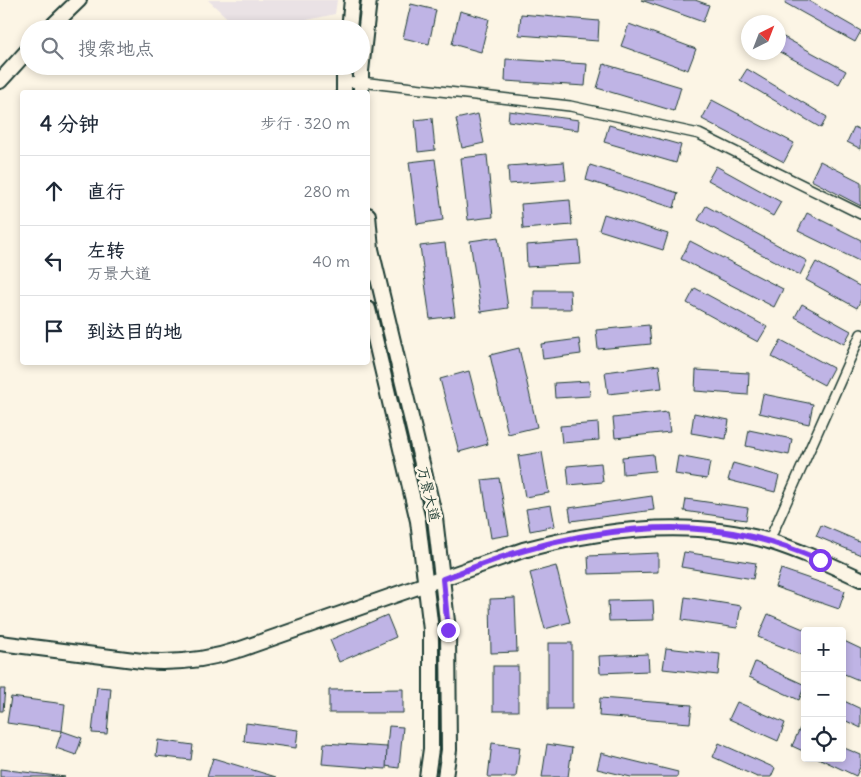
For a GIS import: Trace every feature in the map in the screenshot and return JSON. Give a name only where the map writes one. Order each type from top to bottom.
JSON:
[{"type":"main road","points":[[58,20],[79,0]]},
{"type":"main road","points":[[350,20],[352,0]]},
{"type":"main road","points":[[367,20],[369,0]]},
{"type":"main road","points":[[0,81],[20,59]]},
{"type":"main road","points":[[344,75],[344,88]]},
{"type":"main road","name":"万景大道","points":[[370,238],[371,249],[435,518],[448,639],[449,750],[445,777]]},
{"type":"main road","name":"万景大道","points":[[370,317],[418,521],[431,630],[431,749],[427,777]]},
{"type":"main road","points":[[0,643],[149,662],[195,661],[241,649],[523,550],[600,535],[657,530],[694,529],[725,532],[769,541],[820,560],[861,579]]},
{"type":"street","points":[[344,88],[361,87],[570,106],[699,134],[861,214]]},
{"type":"street","points":[[769,541],[861,334]]},
{"type":"shaded area","points":[[208,0],[337,0],[335,14],[307,20],[230,20]]},
{"type":"building","points":[[641,0],[695,0],[709,5],[703,22]]},
{"type":"building","points":[[786,0],[807,0],[861,31],[855,42],[785,3]]},
{"type":"building","points":[[411,4],[436,10],[429,44],[403,38]]},
{"type":"building","points":[[460,11],[489,19],[481,52],[452,44]]},
{"type":"building","points":[[521,14],[599,21],[598,41],[519,35]]},
{"type":"building","points":[[629,24],[696,49],[688,70],[621,46]]},
{"type":"building","points":[[786,38],[846,71],[839,84],[786,55]]},
{"type":"building","points":[[506,59],[587,64],[585,86],[505,81]]},
{"type":"building","points":[[604,64],[681,87],[674,111],[597,88]]},
{"type":"building","points":[[747,69],[827,117],[821,128],[740,80]]},
{"type":"building","points":[[712,100],[794,143],[784,162],[702,119]]},
{"type":"building","points":[[509,111],[579,120],[578,130],[508,121]]},
{"type":"building","points":[[478,114],[484,143],[462,148],[456,119]]},
{"type":"building","points":[[432,118],[435,150],[418,152],[415,120]]},
{"type":"building","points":[[609,125],[681,145],[676,163],[604,142]]},
{"type":"building","points":[[854,127],[861,130],[861,149],[847,142]]},
{"type":"building","points":[[487,155],[493,217],[468,220],[461,158]]},
{"type":"building","points":[[435,159],[443,220],[417,224],[409,162]]},
{"type":"building","points":[[820,161],[861,182],[861,206],[811,180]]},
{"type":"building","points":[[564,162],[566,180],[509,184],[508,166]]},
{"type":"building","points":[[590,165],[678,193],[674,208],[586,180]]},
{"type":"building","points":[[716,166],[781,202],[773,216],[708,180]]},
{"type":"building","points":[[570,200],[572,225],[523,229],[521,204]]},
{"type":"building","points":[[706,206],[807,261],[800,275],[698,220]]},
{"type":"building","points":[[807,213],[861,240],[861,262],[798,231]]},
{"type":"building","points":[[604,214],[668,234],[663,250],[599,230]]},
{"type":"building","points":[[498,237],[508,308],[481,312],[470,241]]},
{"type":"building","points":[[579,241],[581,264],[527,267],[526,245]]},
{"type":"building","points":[[690,241],[783,289],[774,307],[681,259]]},
{"type":"building","points":[[445,243],[455,316],[430,319],[420,246]]},
{"type":"building","points":[[816,262],[861,287],[861,299],[857,308],[806,280]]},
{"type":"building","points":[[695,288],[767,327],[758,342],[687,303]]},
{"type":"building","points":[[534,290],[570,290],[571,309],[534,309]]},
{"type":"building","points":[[802,304],[851,331],[844,344],[795,317]]},
{"type":"building","points":[[649,325],[651,344],[598,349],[596,330]]},
{"type":"building","points":[[579,339],[581,354],[543,359],[541,344]]},
{"type":"building","points":[[781,340],[833,368],[824,385],[772,357]]},
{"type":"building","points":[[519,348],[537,427],[508,434],[490,355]]},
{"type":"building","points":[[659,365],[662,388],[608,394],[605,372]]},
{"type":"building","points":[[696,370],[749,373],[748,395],[695,391]]},
{"type":"building","points":[[469,371],[488,444],[459,452],[440,379]]},
{"type":"building","points":[[589,381],[590,396],[555,398],[554,383]]},
{"type":"building","points":[[763,394],[813,404],[809,424],[759,413]]},
{"type":"building","points":[[667,412],[670,432],[615,438],[613,418]]},
{"type":"building","points":[[694,413],[729,420],[726,439],[691,433]]},
{"type":"building","points":[[598,423],[599,440],[562,443],[560,426]]},
{"type":"building","points":[[749,430],[792,439],[789,455],[746,446]]},
{"type":"building","points":[[542,452],[549,493],[525,497],[518,456]]},
{"type":"building","points":[[653,454],[655,471],[623,474],[622,457]]},
{"type":"building","points":[[678,456],[710,462],[707,479],[675,474]]},
{"type":"building","points":[[601,463],[603,482],[569,485],[567,466]]},
{"type":"building","points":[[733,463],[779,476],[775,492],[728,480]]},
{"type":"building","points":[[499,478],[509,535],[491,538],[482,480]]},
{"type":"building","points":[[652,496],[654,510],[571,521],[569,508]]},
{"type":"building","points":[[686,499],[748,508],[746,520],[684,511]]},
{"type":"building","points":[[551,505],[555,526],[530,531],[526,509]]},
{"type":"building","points":[[821,525],[861,542],[861,555],[816,536]]},
{"type":"building","points":[[684,552],[756,563],[753,579],[681,567]]},
{"type":"building","points":[[658,553],[658,572],[589,574],[588,556]]},
{"type":"building","points":[[556,566],[570,622],[545,629],[530,573]]},
{"type":"building","points":[[781,569],[845,591],[839,609],[775,587]]},
{"type":"building","points":[[685,597],[741,606],[737,628],[682,620]]},
{"type":"building","points":[[515,598],[517,652],[491,653],[490,599]]},
{"type":"building","points":[[653,600],[654,620],[609,621],[608,601]]},
{"type":"building","points":[[768,614],[801,628],[801,654],[758,637]]},
{"type":"building","points":[[387,615],[396,637],[339,662],[330,640]]},
{"type":"building","points":[[846,642],[861,649],[861,681],[846,675]]},
{"type":"building","points":[[548,643],[572,643],[572,709],[548,709]]},
{"type":"building","points":[[666,648],[720,654],[718,675],[663,669]]},
{"type":"building","points":[[648,654],[649,671],[600,673],[599,656]]},
{"type":"building","points":[[755,662],[801,683],[799,700],[749,677]]},
{"type":"building","points":[[493,666],[518,666],[518,711],[493,711]]},
{"type":"building","points":[[97,687],[111,688],[107,734],[92,733]]},
{"type":"building","points":[[0,689],[5,689],[3,711],[0,711]]},
{"type":"building","points":[[403,689],[403,713],[329,713],[329,690]]},
{"type":"building","points":[[11,697],[65,704],[62,731],[7,723]]},
{"type":"building","points":[[600,698],[692,705],[690,723],[599,716]]},
{"type":"building","points":[[737,702],[785,723],[778,741],[729,719]]},
{"type":"building","points":[[846,702],[861,709],[861,728],[846,721]]},
{"type":"building","points":[[246,723],[298,730],[296,748],[244,741]]},
{"type":"building","points":[[389,726],[403,727],[399,768],[385,766]]},
{"type":"building","points":[[800,728],[801,728],[801,750],[792,746]]},
{"type":"building","points":[[62,731],[82,738],[76,755],[56,748]]},
{"type":"building","points":[[158,740],[193,745],[191,760],[156,756]]},
{"type":"building","points":[[324,743],[387,747],[386,769],[322,764]]},
{"type":"building","points":[[492,743],[520,747],[516,777],[488,777]]},
{"type":"building","points":[[719,743],[775,768],[771,777],[757,777],[713,757]]},
{"type":"building","points":[[547,744],[572,748],[568,777],[542,777]]},
{"type":"building","points":[[846,749],[861,755],[861,765],[856,776],[826,762],[846,762]]},
{"type":"building","points":[[601,753],[678,772],[677,777],[631,777],[597,769]]},
{"type":"building","points":[[213,758],[276,777],[207,777]]},
{"type":"building","points":[[0,769],[65,777],[0,777]]},
{"type":"route","points":[[448,630],[443,579],[523,550],[569,540],[628,532],[686,529],[708,530],[769,541],[820,560]]}]
